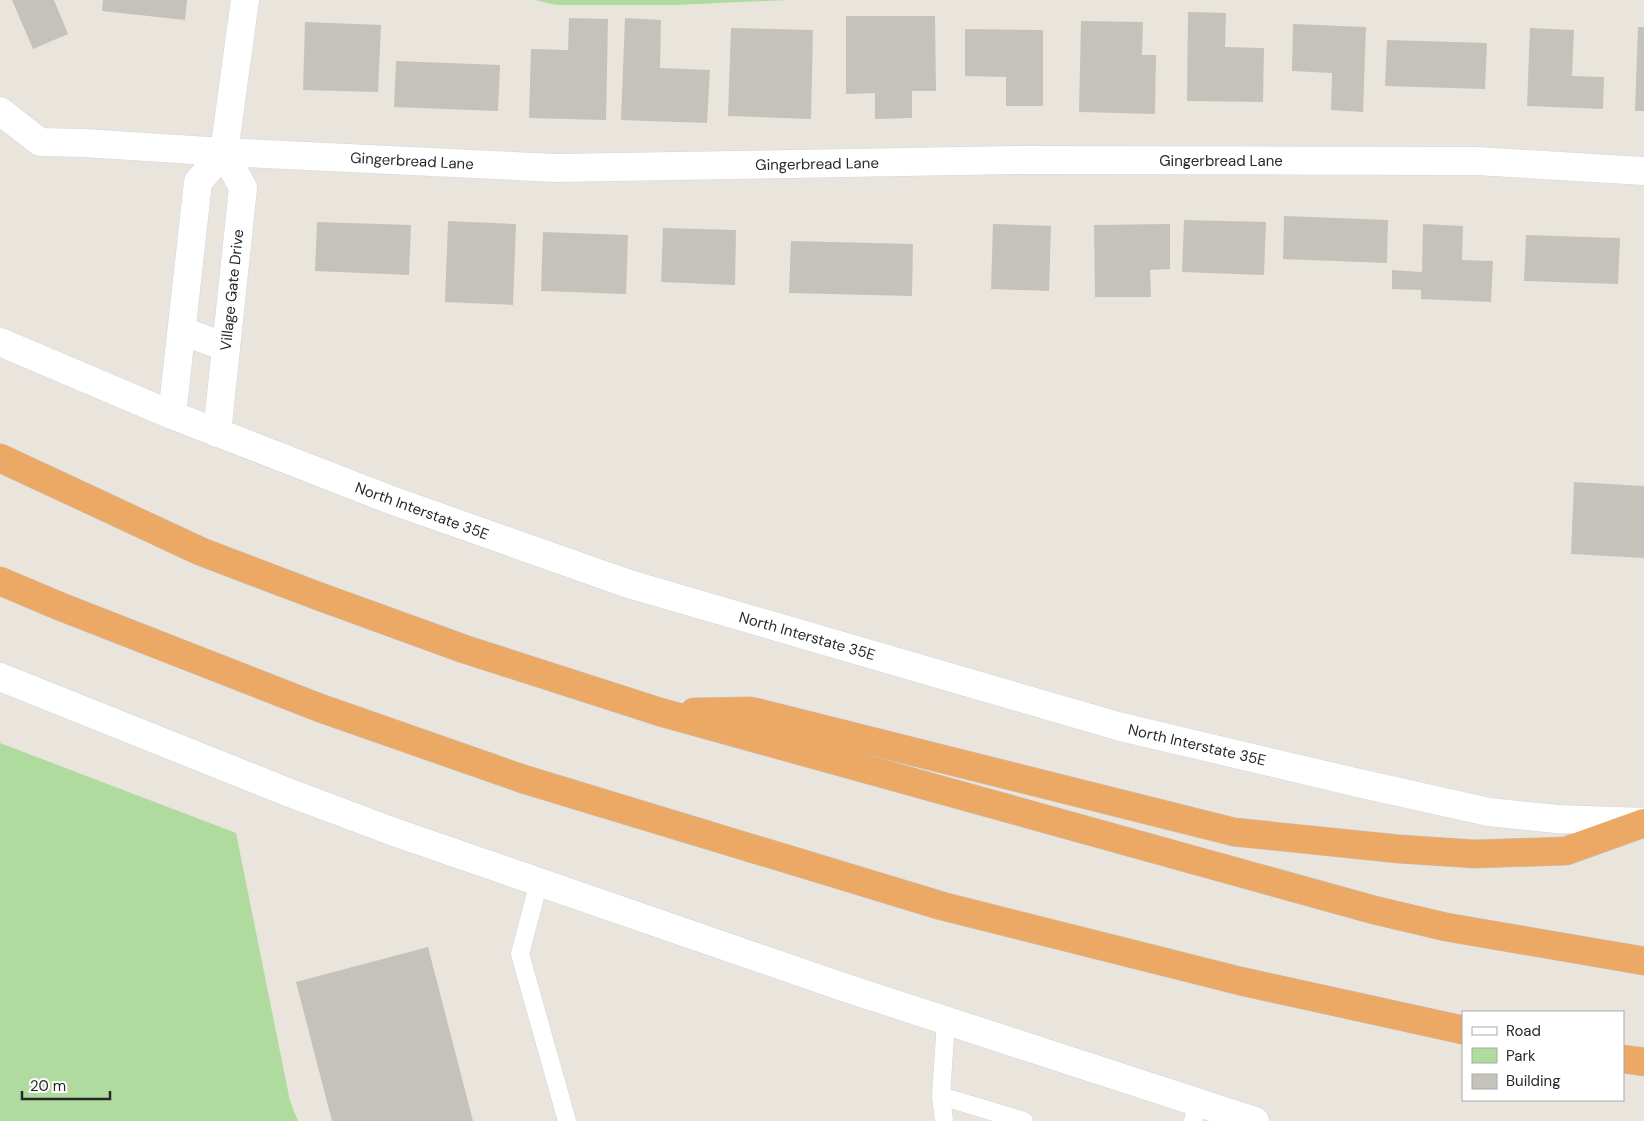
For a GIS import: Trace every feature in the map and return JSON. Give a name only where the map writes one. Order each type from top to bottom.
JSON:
[{"type":"highway","points":[[0,458],[202,552],[300,590],[464,650],[660,712],[1374,910],[1446,927],[1644,961]]},
{"type":"highway","points":[[0,582],[320,708],[523,779],[942,906],[1240,981],[1462,1030]]},
{"type":"highway","points":[[660,712],[751,712],[1234,832],[1399,850],[1474,854],[1566,851],[1644,823]]},
{"type":"highway","points":[[1624,1059],[1644,1062]]},
{"type":"main road","points":[[172,415],[198,182],[224,152],[244,0]]},
{"type":"main road","name":"Gingerbread Lane","points":[[0,111],[40,142],[556,168],[1016,160],[1476,161],[1644,171]]},
{"type":"main road","name":"Village Gate Drive","points":[[216,432],[243,188],[224,152]]},
{"type":"main road","points":[[182,331],[226,347]]},
{"type":"main road","name":"North Interstate 35E","points":[[0,342],[172,415],[391,500],[629,584],[1121,727],[1363,784],[1489,812],[1557,819],[1644,823]]},
{"type":"main road","points":[[0,677],[290,793],[394,832],[946,1021],[1195,1112],[1254,1121]]},
{"type":"lane","points":[[539,882],[520,954],[567,1121]]},
{"type":"lane","points":[[944,1121],[941,1096],[946,1021]]},
{"type":"lane","points":[[941,1096],[1024,1121]]},
{"type":"green space","points":[[535,0],[789,0],[675,5],[556,5]]},
{"type":"green space","points":[[0,743],[236,833],[290,1101],[298,1121],[0,1121]]},
{"type":"building","points":[[12,0],[54,0],[68,34],[33,49]]},
{"type":"building","points":[[103,0],[187,0],[185,20],[102,11]]},
{"type":"building","points":[[1188,12],[1226,13],[1225,47],[1264,48],[1263,102],[1187,101]]},
{"type":"building","points":[[846,16],[935,16],[936,91],[912,91],[912,118],[875,119],[875,93],[846,94]]},
{"type":"building","points":[[569,18],[608,19],[606,120],[529,118],[531,49],[568,50]]},
{"type":"building","points":[[625,18],[661,20],[660,68],[710,70],[707,123],[621,120]]},
{"type":"building","points":[[1081,21],[1143,22],[1142,55],[1156,55],[1155,114],[1079,112]]},
{"type":"building","points":[[305,22],[381,25],[378,92],[303,90]]},
{"type":"building","points":[[1293,24],[1366,27],[1363,112],[1331,110],[1332,73],[1292,71]]},
{"type":"building","points":[[1638,27],[1644,27],[1644,111],[1635,111]]},
{"type":"building","points":[[731,28],[813,30],[811,119],[728,116]]},
{"type":"building","points":[[1530,28],[1574,30],[1572,76],[1604,77],[1603,109],[1527,106]]},
{"type":"building","points":[[965,29],[1043,30],[1043,106],[1006,106],[1006,77],[965,76]]},
{"type":"building","points":[[1387,40],[1487,43],[1485,89],[1385,86]]},
{"type":"building","points":[[396,61],[500,65],[498,111],[394,107]]},
{"type":"building","points":[[1284,216],[1388,220],[1387,263],[1283,259]]},
{"type":"building","points":[[1184,220],[1266,222],[1264,275],[1182,272]]},
{"type":"building","points":[[448,221],[516,224],[513,305],[445,302]]},
{"type":"building","points":[[317,222],[411,225],[409,275],[315,271]]},
{"type":"building","points":[[993,224],[1051,226],[1049,291],[991,289]]},
{"type":"building","points":[[1170,224],[1170,269],[1150,270],[1151,297],[1095,297],[1094,225]]},
{"type":"building","points":[[1423,224],[1463,226],[1462,260],[1493,261],[1491,302],[1421,299],[1421,290],[1392,289],[1392,270],[1422,272]]},
{"type":"building","points":[[663,228],[736,230],[735,285],[661,282]]},
{"type":"building","points":[[543,232],[628,235],[626,294],[541,291]]},
{"type":"building","points":[[1526,235],[1620,238],[1618,284],[1524,281]]},
{"type":"building","points":[[791,241],[913,244],[912,296],[789,293]]},
{"type":"building","points":[[1574,482],[1644,486],[1644,558],[1571,554]]},
{"type":"building","points":[[428,947],[473,1121],[332,1121],[296,982]]}]
